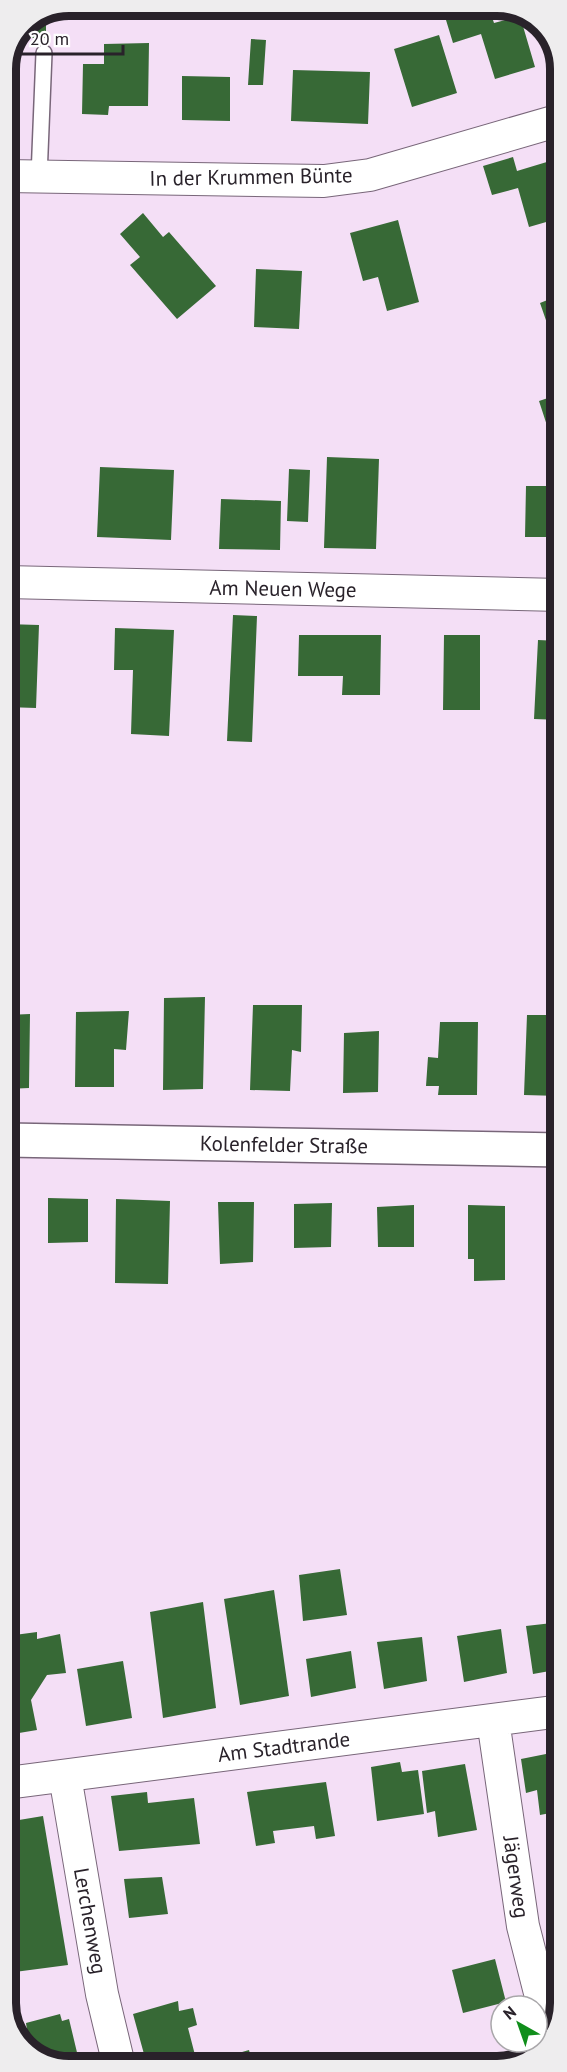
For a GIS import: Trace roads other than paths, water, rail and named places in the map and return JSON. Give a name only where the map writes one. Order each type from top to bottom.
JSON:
[{"type":"main road","name":"Kolenfelder Straße","points":[[16,1140],[550,1149]]},
{"type":"street","name":"In der Krummen Bünte","points":[[16,177],[324,181],[370,175],[550,123]]},
{"type":"street","name":"Am Neuen Wege","points":[[16,582],[550,596]]},
{"type":"street","name":"Am Stadtrande","points":[[16,1782],[550,1713]]},
{"type":"street","name":"Jägerweg","points":[[493,1720],[523,1926],[547,2020]]},
{"type":"street","name":"Lerchenweg","points":[[65,1776],[102,1994],[117,2055]]},
{"type":"lane","points":[[39,177],[44,52]]}]
